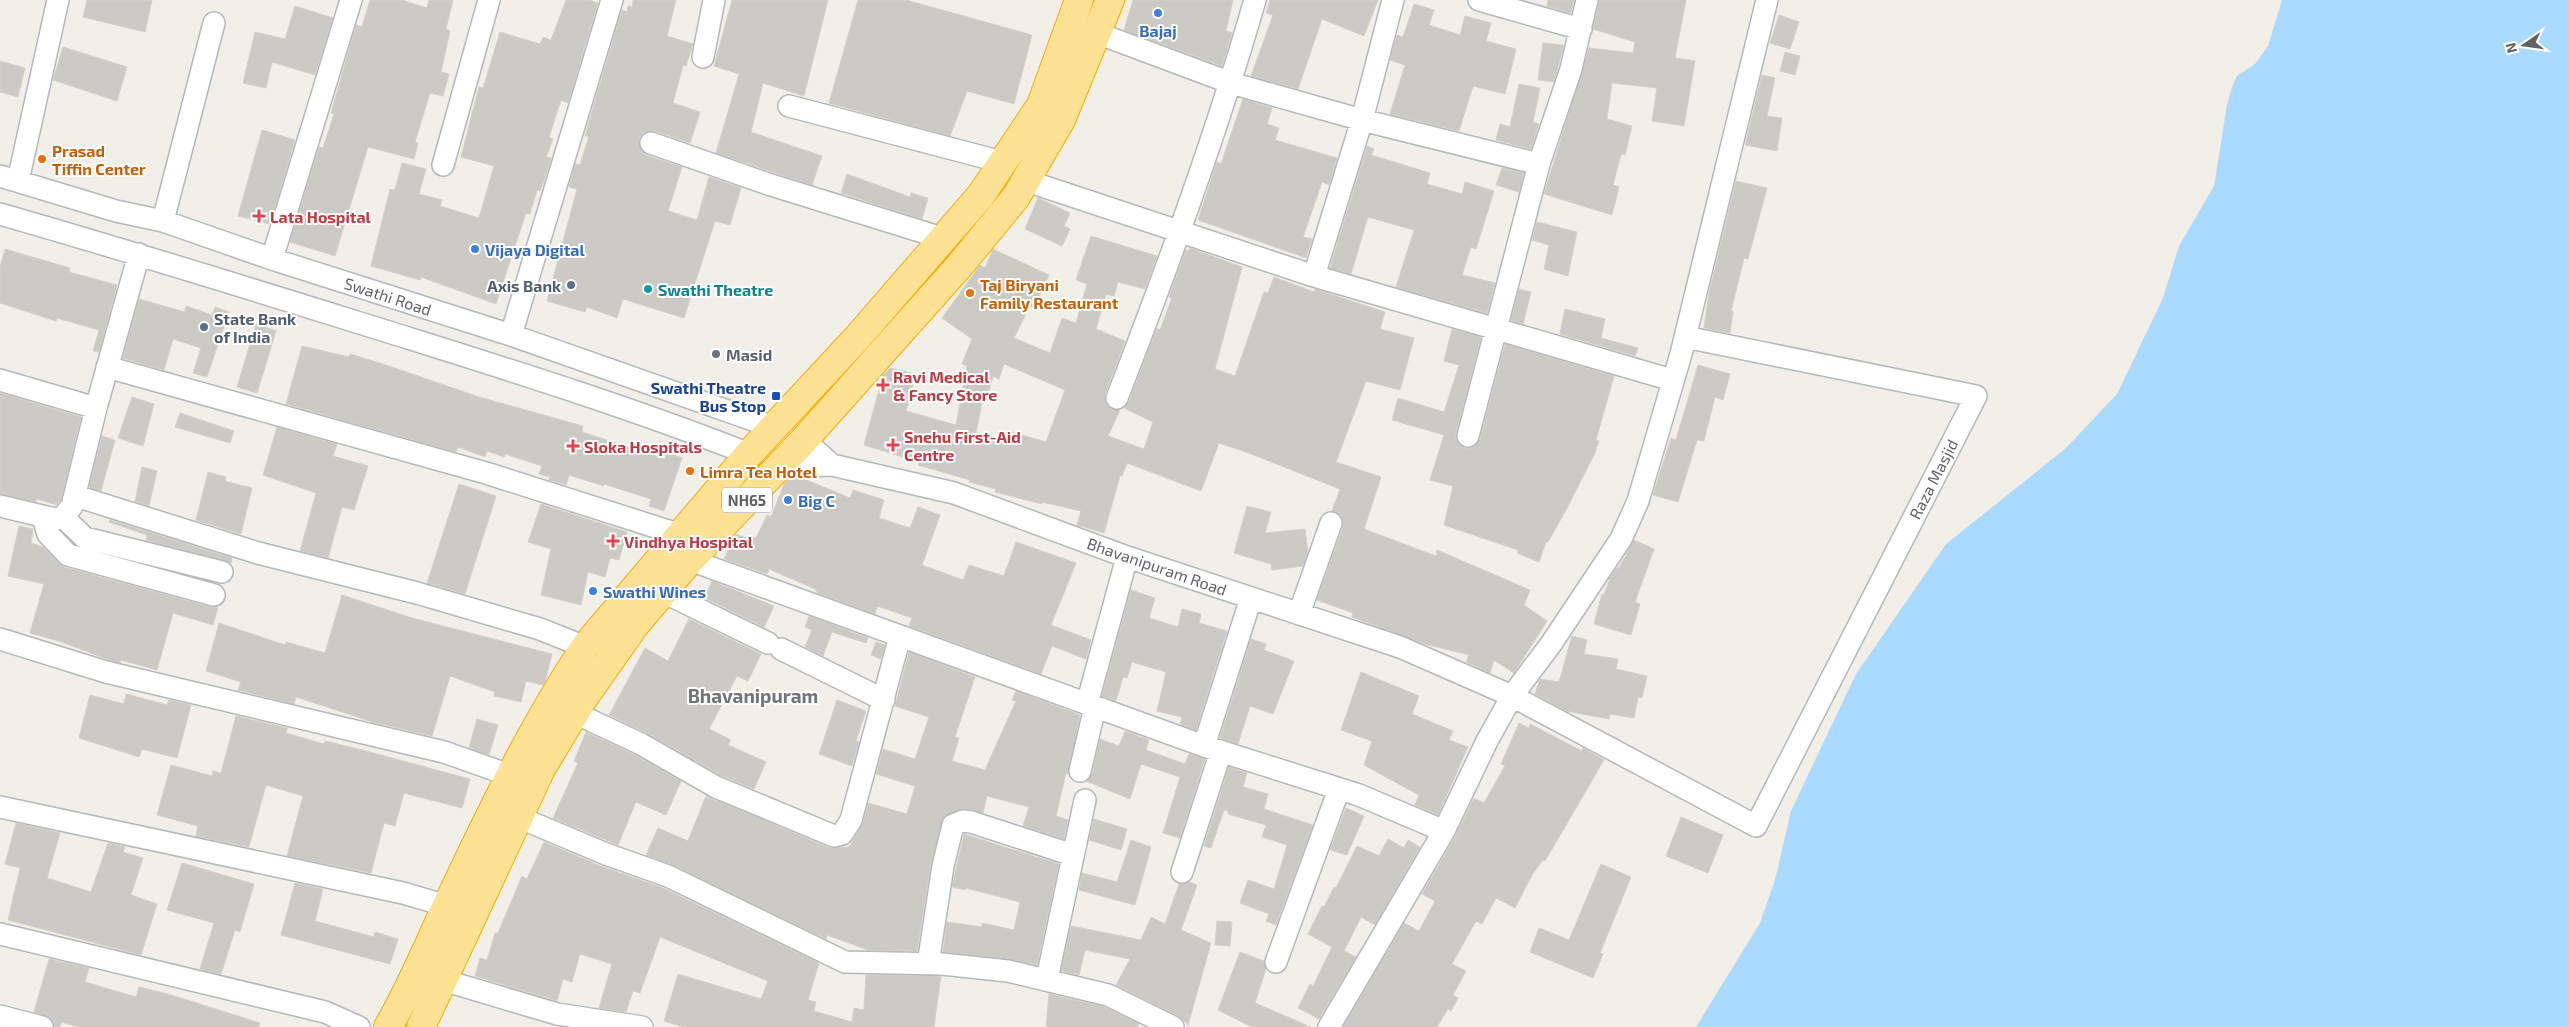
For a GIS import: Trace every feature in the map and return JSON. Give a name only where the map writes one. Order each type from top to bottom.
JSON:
[{"type":"highway","name":"NH65","points":[[421,1027],[541,769],[575,713],[635,625],[664,592],[686,548],[749,454],[857,338],[981,194],[1041,105],[1079,0]]},
{"type":"highway","name":"NH65","points":[[388,1027],[428,950],[509,775],[563,680],[585,647],[618,606],[777,467],[804,440],[961,264],[1027,181],[1061,120],[1110,0]]},
{"type":"street","points":[[9,179],[58,0]]},
{"type":"street","points":[[272,259],[351,0]]},
{"type":"street","points":[[443,165],[489,0]]},
{"type":"street","points":[[511,335],[612,0]]},
{"type":"street","points":[[703,57],[714,0]]},
{"type":"street","points":[[1117,398],[1181,232],[1231,84],[1255,0]]},
{"type":"street","points":[[1314,276],[1362,120],[1393,0]]},
{"type":"street","points":[[1479,0],[1581,29]]},
{"type":"street","points":[[1468,436],[1539,164],[1571,69],[1587,0]]},
{"type":"street","points":[[1329,1027],[1444,832],[1488,740],[1512,696],[1551,644],[1622,539],[1638,501],[1684,337],[1767,0]]},
{"type":"street","points":[[163,221],[214,23]]},
{"type":"street","points":[[1096,33],[1231,84],[1362,120],[1539,164]]},
{"type":"street","points":[[789,106],[1002,162]]},
{"type":"street","points":[[651,143],[768,184],[942,238]]},
{"type":"street","name":"Swathi Road","points":[[9,179],[116,211],[163,221],[272,259],[511,335],[773,427]]},
{"type":"street","points":[[1027,181],[1314,276],[1672,380]]},
{"type":"street","points":[[0,214],[139,254],[666,422],[749,454]]},
{"type":"street","points":[[53,517],[70,512],[76,496],[96,408],[139,254]]},
{"type":"street","name":"Raza Masjid","points":[[1684,337],[1976,396],[1756,826]]},
{"type":"street","points":[[108,367],[486,472],[686,548],[900,636],[1213,748],[1339,789],[1444,832]]},
{"type":"street","points":[[0,380],[96,408]]},
{"type":"street","name":"Bhavanipuram Road","points":[[804,440],[832,465],[954,493],[1127,557],[1400,647],[1512,696],[1756,826]]},
{"type":"street","points":[[777,467],[832,465]]},
{"type":"street","points":[[76,496],[250,550],[417,593],[540,629],[585,647]]},
{"type":"street","points":[[0,506],[53,517],[85,538],[222,572]]},
{"type":"street","points":[[53,517],[48,534],[68,556],[214,595]]},
{"type":"street","points":[[1299,614],[1331,523]]},
{"type":"street","points":[[1080,771],[1091,705],[1127,557]]},
{"type":"street","points":[[664,592],[884,700]]},
{"type":"street","points":[[1182,872],[1251,598]]},
{"type":"street","points":[[575,713],[641,744],[716,787],[834,836],[842,834],[851,820],[900,636]]},
{"type":"street","points":[[0,639],[106,672],[444,752],[509,775]]},
{"type":"street","points":[[1276,962],[1339,789]]},
{"type":"street","points":[[1047,979],[1085,800]]},
{"type":"street","points":[[0,807],[403,893],[447,906]]},
{"type":"street","points":[[518,817],[606,854],[668,876],[845,962],[928,964],[1008,971],[1108,995],[1173,1027]]},
{"type":"street","points":[[928,964],[945,858],[953,825],[962,821],[971,822],[1073,855]]},
{"type":"street","points":[[0,934],[325,1012],[359,1027]]},
{"type":"street","points":[[443,980],[557,1014],[642,1027]]},
{"type":"street","points":[[0,1016],[42,1027]]},
{"type":"water","points":[[2282,0],[2569,0],[2569,1027],[1696,1027],[1760,923],[1775,880],[1791,811],[1856,674],[1946,544],[2065,449],[2117,394],[2163,298],[2179,246],[2214,186],[2227,105],[2232,87],[2237,76],[2255,64],[2268,46]]},
{"type":"building","points":[[87,0],[152,0],[145,32],[83,17]]},
{"type":"building","points":[[370,0],[402,0],[427,8],[429,0],[453,0],[446,29],[450,31],[441,72],[449,74],[443,96],[430,93],[415,142],[418,143],[414,159],[368,147],[335,256],[290,242],[319,147],[323,148],[334,114],[331,113],[356,25],[362,27]]},
{"type":"building","points":[[566,0],[589,0],[598,3],[568,103],[561,100],[549,137],[553,139],[546,157],[551,158],[544,181],[540,191],[537,190],[530,214],[526,213],[496,304],[421,277],[420,280],[371,266],[390,189],[395,190],[402,163],[426,169],[419,194],[442,200],[440,206],[479,218],[494,166],[461,157],[479,87],[483,88],[500,32],[540,44],[543,37],[551,40]]},
{"type":"building","points":[[633,0],[676,0],[667,36],[693,44],[686,66],[683,65],[673,103],[700,112],[690,143],[655,131],[643,133],[639,139],[641,151],[646,155],[682,167],[668,211],[697,220],[709,177],[741,188],[730,225],[715,221],[684,318],[623,299],[617,318],[587,307],[585,312],[547,301],[577,189],[569,187],[575,164],[580,165],[589,136],[585,136],[622,10],[627,12],[628,6],[632,7]]},
{"type":"building","points":[[732,0],[828,0],[804,96],[763,83],[751,132],[822,156],[812,185],[716,153],[739,74],[714,66]]},
{"type":"building","points":[[858,0],[906,0],[1032,35],[1014,104],[967,91],[950,136],[829,103]]},
{"type":"building","points":[[1133,0],[1233,0],[1226,31],[1232,33],[1222,66],[1124,30]]},
{"type":"building","points":[[1270,0],[1378,0],[1364,36],[1322,19],[1298,89],[1251,76],[1273,15],[1266,13]]},
{"type":"building","points":[[1548,0],[1574,0],[1571,13],[1547,6]]},
{"type":"building","points":[[1599,0],[1686,0],[1675,58],[1695,61],[1684,126],[1652,121],[1657,88],[1612,83],[1607,119],[1632,126],[1625,155],[1621,154],[1613,185],[1619,187],[1612,215],[1544,194],[1589,48],[1633,53],[1635,42],[1593,29]]},
{"type":"building","points":[[1414,4],[1434,10],[1429,25],[1460,35],[1465,16],[1491,23],[1486,41],[1516,49],[1505,94],[1473,86],[1459,131],[1390,114],[1405,65],[1390,60],[1397,35],[1403,37]]},
{"type":"building","points":[[295,6],[333,18],[315,75],[272,62],[266,88],[243,83],[255,32],[285,39]]},
{"type":"building","points":[[1779,15],[1799,22],[1790,49],[1770,43]]},
{"type":"building","points":[[1543,43],[1564,45],[1554,82],[1538,80]]},
{"type":"building","points":[[63,47],[127,67],[117,101],[53,80]]},
{"type":"building","points":[[1785,52],[1800,56],[1795,75],[1780,71]]},
{"type":"building","points":[[0,61],[25,68],[18,97],[0,92]]},
{"type":"building","points":[[1762,75],[1775,78],[1767,116],[1782,118],[1777,151],[1745,145]]},
{"type":"building","points":[[1519,84],[1540,88],[1533,122],[1539,124],[1531,149],[1496,140],[1500,124],[1510,127]]},
{"type":"building","points":[[1243,99],[1272,108],[1267,124],[1279,128],[1275,140],[1337,158],[1329,185],[1322,182],[1303,237],[1312,239],[1306,258],[1198,220],[1217,162],[1221,164]]},
{"type":"building","points":[[262,130],[295,140],[270,224],[238,216]]},
{"type":"building","points":[[1367,146],[1374,149],[1371,155],[1430,173],[1427,184],[1462,194],[1465,182],[1494,191],[1476,249],[1471,247],[1462,275],[1495,283],[1487,313],[1396,287],[1414,230],[1368,217],[1351,274],[1330,268]]},
{"type":"building","points":[[1502,168],[1524,173],[1519,192],[1496,185]]},
{"type":"building","points":[[847,174],[910,197],[911,193],[928,198],[922,219],[841,193]]},
{"type":"building","points":[[1736,181],[1767,188],[1748,259],[1744,258],[1731,311],[1733,311],[1730,333],[1704,328],[1709,293]]},
{"type":"building","points":[[1038,198],[1070,213],[1064,226],[1070,229],[1062,246],[1025,229]]},
{"type":"building","points":[[1537,222],[1577,232],[1568,276],[1544,269],[1549,245],[1532,240]]},
{"type":"building","points":[[1091,236],[1157,256],[1145,289],[1118,282],[1114,296],[1106,294],[1096,329],[1125,341],[1105,394],[1108,406],[1120,410],[1108,436],[1144,449],[1153,422],[1124,408],[1129,402],[1157,328],[1160,330],[1172,298],[1169,297],[1186,250],[1189,251],[1190,248],[1242,267],[1215,369],[1235,376],[1264,292],[1268,293],[1274,277],[1314,292],[1315,289],[1385,312],[1380,329],[1414,338],[1400,390],[1366,381],[1336,462],[1381,477],[1364,529],[1436,556],[1437,550],[1530,590],[1524,605],[1547,621],[1514,673],[1494,660],[1490,673],[1466,662],[1469,655],[1425,644],[1352,617],[1353,613],[1317,600],[1343,527],[1341,515],[1332,511],[1340,489],[1246,452],[1219,443],[1201,491],[1127,463],[1122,476],[1120,476],[1104,533],[1077,525],[1081,511],[1042,502],[1042,504],[995,492],[996,489],[918,465],[919,462],[864,445],[883,375],[890,368],[916,374],[906,411],[956,425],[967,366],[962,364],[972,339],[942,318],[980,265],[985,268],[993,249],[1049,275],[1034,308],[1030,306],[1014,338],[1050,353],[1062,318],[1076,323],[1087,284],[1076,280]],"holes":[[[1004,364],[1065,390],[1046,442],[1012,432],[1010,441],[976,433],[983,398],[987,399],[993,376],[999,379]]]},
{"type":"building","points":[[5,249],[70,268],[69,272],[117,285],[99,352],[93,351],[99,330],[57,318],[56,321],[0,303],[0,267]]},
{"type":"building","points":[[1519,289],[1531,292],[1523,324],[1511,320]]},
{"type":"building","points":[[139,299],[185,312],[186,306],[212,315],[215,307],[229,312],[207,377],[193,373],[201,348],[173,339],[164,370],[123,358]]},
{"type":"building","points":[[1565,309],[1605,319],[1601,338],[1638,348],[1635,356],[1560,334]]},
{"type":"building","points":[[256,324],[276,331],[257,393],[237,387]]},
{"type":"building","points":[[1452,329],[1481,337],[1456,433],[1456,440],[1464,448],[1472,448],[1480,439],[1505,344],[1614,376],[1596,440],[1599,441],[1594,455],[1566,510],[1548,542],[1546,542],[1539,562],[1517,553],[1518,550],[1444,525],[1453,486],[1430,480],[1444,435],[1392,420],[1398,398],[1444,412],[1459,365],[1444,361]]},
{"type":"building","points":[[302,346],[349,357],[350,354],[479,397],[583,426],[582,432],[665,459],[667,452],[682,458],[664,511],[649,506],[651,499],[604,484],[604,486],[569,475],[566,485],[549,480],[550,477],[539,474],[542,466],[505,454],[504,457],[487,451],[485,457],[458,447],[456,452],[286,404]]},
{"type":"building","points":[[1698,365],[1730,374],[1723,400],[1715,397],[1704,441],[1697,440],[1678,502],[1653,495],[1671,438],[1676,440]]},
{"type":"building","points":[[0,393],[81,417],[61,500],[57,505],[37,499],[36,502],[0,494]]},
{"type":"building","points":[[132,397],[154,404],[143,446],[118,438]]},
{"type":"building","points":[[180,413],[234,431],[230,443],[175,427]]},
{"type":"building","points":[[277,427],[337,444],[333,456],[368,466],[354,510],[342,507],[328,558],[300,551],[316,493],[263,475]]},
{"type":"building","points":[[102,436],[115,440],[101,491],[89,487]]},
{"type":"building","points":[[142,467],[157,471],[149,506],[135,501]]},
{"type":"building","points":[[208,472],[226,477],[225,481],[252,488],[241,534],[196,520]]},
{"type":"building","points":[[788,479],[804,479],[850,498],[853,490],[884,500],[879,518],[910,528],[918,507],[940,515],[922,565],[963,580],[969,565],[1004,576],[1016,542],[1076,563],[1051,625],[1091,640],[1086,659],[1052,646],[1041,674],[909,626],[912,618],[880,607],[877,607],[875,614],[818,593],[815,589],[769,569],[767,574],[724,559],[736,534],[748,539],[749,536],[756,538],[767,515],[771,517],[784,484]]},
{"type":"building","points":[[459,484],[496,496],[465,594],[427,583]]},
{"type":"building","points":[[541,504],[627,532],[619,560],[610,558],[605,577],[588,572],[581,605],[541,595],[551,549],[528,542]]},
{"type":"building","points":[[1247,506],[1271,512],[1265,533],[1305,529],[1308,552],[1303,566],[1272,570],[1271,564],[1234,553]]},
{"type":"building","points":[[110,520],[232,558],[231,563],[146,540],[147,535],[109,522]]},
{"type":"building","points":[[19,526],[33,529],[31,543],[43,547],[64,567],[211,607],[218,607],[213,625],[173,613],[157,670],[121,660],[120,663],[109,660],[62,642],[30,633],[44,584],[8,576]]},
{"type":"building","points":[[1634,540],[1654,549],[1635,602],[1640,604],[1631,635],[1594,624],[1602,594],[1604,595],[1610,578],[1619,568]]},
{"type":"building","points":[[712,581],[774,606],[764,627],[705,598]]},
{"type":"building","points":[[1131,590],[1155,598],[1149,618],[1178,627],[1182,609],[1201,614],[1199,623],[1227,631],[1196,730],[1180,724],[1182,717],[1157,711],[1166,672],[1132,662],[1127,678],[1123,677],[1116,701],[1102,696]]},
{"type":"building","points":[[342,595],[412,618],[552,654],[545,682],[543,685],[526,681],[521,702],[494,696],[495,692],[450,676],[432,736],[373,722],[296,697],[294,704],[238,690],[241,682],[206,671],[219,623],[285,645],[286,642],[325,653]]},
{"type":"building","points":[[809,616],[868,638],[866,643],[832,632],[823,656],[805,647],[812,630],[805,627]]},
{"type":"building","points":[[689,619],[761,654],[748,681],[737,676],[709,729],[731,740],[728,745],[766,762],[754,789],[722,776],[647,733],[609,715],[645,648],[668,661]]},
{"type":"building","points":[[1572,636],[1587,640],[1584,654],[1618,659],[1616,669],[1647,676],[1642,698],[1638,697],[1634,718],[1610,714],[1609,719],[1566,711],[1535,694],[1540,679],[1559,682]]},
{"type":"building","points":[[1251,639],[1266,644],[1264,650],[1294,661],[1273,714],[1250,706],[1238,744],[1220,738]]},
{"type":"building","points":[[876,642],[885,645],[881,659],[871,655]]},
{"type":"building","points":[[909,652],[975,677],[955,737],[959,738],[952,761],[985,770],[1016,701],[1012,700],[1016,691],[1080,715],[1068,774],[1066,773],[1056,816],[1068,820],[1064,839],[1023,826],[1029,807],[987,796],[983,813],[964,809],[944,817],[931,863],[917,951],[868,950],[827,935],[826,939],[673,865],[646,855],[658,828],[688,841],[706,796],[830,848],[849,847],[863,823],[868,803],[907,814],[915,786],[876,774],[883,749],[915,759],[929,717],[895,706]]},
{"type":"building","points":[[1361,672],[1419,696],[1412,714],[1453,731],[1449,740],[1468,747],[1438,815],[1415,805],[1419,795],[1364,765],[1372,741],[1341,730]]},
{"type":"building","points":[[126,694],[167,705],[169,700],[191,705],[177,758],[142,749],[139,757],[79,738],[90,695],[124,704]]},
{"type":"building","points":[[837,700],[866,711],[856,741],[859,742],[852,766],[819,754]]},
{"type":"building","points":[[236,716],[287,728],[286,733],[324,744],[325,741],[470,779],[462,808],[404,793],[395,826],[384,823],[371,873],[287,856],[303,796],[266,785],[249,847],[196,836],[198,826],[157,815],[171,765],[212,776],[213,771],[221,773]]},
{"type":"building","points":[[477,719],[498,725],[489,755],[469,748]]},
{"type":"building","points":[[1519,723],[1529,728],[1530,724],[1582,751],[1583,748],[1604,760],[1545,861],[1543,860],[1532,875],[1515,908],[1496,898],[1482,924],[1476,921],[1452,964],[1466,971],[1453,995],[1458,998],[1451,1011],[1448,1009],[1437,1027],[1343,1027],[1404,923],[1419,931],[1435,901],[1422,894],[1455,837],[1474,798],[1484,803],[1505,766],[1501,764]]},
{"type":"building","points":[[1125,731],[1149,740],[1146,750],[1185,764],[1189,754],[1205,759],[1180,838],[1163,833],[1180,777],[1141,764],[1130,799],[1086,781],[1092,774],[1100,739],[1119,746]]},
{"type":"building","points":[[586,732],[635,755],[681,781],[666,815],[636,802],[618,845],[553,818],[578,763],[574,761]]},
{"type":"building","points":[[1229,767],[1247,773],[1243,787],[1268,794],[1264,809],[1313,825],[1276,925],[1266,921],[1269,914],[1240,903],[1248,880],[1274,889],[1287,845],[1262,837],[1266,825],[1228,814],[1228,811],[1224,810],[1211,848],[1204,846]]},
{"type":"building","points":[[1346,808],[1364,816],[1347,855],[1330,850]]},
{"type":"building","points":[[1681,817],[1723,835],[1708,873],[1666,856]]},
{"type":"building","points":[[1094,819],[1127,829],[1121,850],[1089,840]]},
{"type":"building","points":[[16,823],[60,833],[47,878],[91,892],[108,843],[125,847],[123,852],[143,858],[131,895],[157,904],[141,955],[8,920],[20,868],[5,864]]},
{"type":"building","points":[[964,834],[1059,864],[1037,965],[1009,959],[943,952],[947,922],[982,927],[982,923],[1014,930],[1020,902],[966,888],[965,890],[952,887]]},
{"type":"building","points":[[1388,839],[1404,848],[1408,840],[1420,847],[1375,925],[1361,917],[1344,951],[1356,957],[1319,1019],[1298,1008],[1310,984],[1313,986],[1332,947],[1308,934],[1322,906],[1324,907],[1334,887],[1336,888],[1357,846],[1379,856]]},
{"type":"building","points":[[1131,840],[1151,847],[1135,905],[1079,890],[1082,873],[1117,882]]},
{"type":"building","points":[[544,842],[601,866],[663,888],[819,963],[808,1000],[816,1002],[814,1011],[852,1022],[854,1008],[864,1010],[866,975],[941,976],[934,1027],[684,1027],[664,1021],[678,974],[761,999],[768,981],[660,937],[640,993],[633,991],[626,1012],[599,1008],[612,964],[580,954],[572,982],[563,979],[557,1001],[475,976],[480,958],[487,960],[495,933],[498,933],[522,876],[527,879]]},
{"type":"building","points":[[182,863],[254,884],[240,932],[235,930],[221,974],[200,969],[214,923],[167,910]]},
{"type":"building","points":[[1601,864],[1631,877],[1600,953],[1603,954],[1593,978],[1530,952],[1539,928],[1569,940]]},
{"type":"building","points":[[1189,882],[1197,885],[1181,930],[1211,943],[1188,1025],[1179,1016],[1116,985],[1130,959],[1085,950],[1079,975],[1061,971],[1071,926],[1141,940],[1151,917],[1165,924],[1179,884]]},
{"type":"building","points":[[295,883],[323,889],[315,921],[374,937],[375,932],[398,939],[390,964],[281,935]]},
{"type":"building","points":[[1217,921],[1232,922],[1230,946],[1215,945]]},
{"type":"building","points":[[1240,952],[1264,961],[1266,969],[1255,1003],[1311,1027],[1252,1027],[1218,1010]]},
{"type":"building","points":[[49,959],[89,968],[85,982],[136,997],[139,987],[168,994],[260,1023],[259,1027],[80,1027],[61,1022],[60,1027],[54,1027],[50,1018],[34,1012]]},
{"type":"building","points":[[1049,994],[1104,1007],[1139,1024],[1137,1027],[1046,1027]]},
{"type":"place","name":"Bajaj","points":[[1158,13]]},
{"type":"place","name":"Prasad Tiffin Center","points":[[42,159]]},
{"type":"place","name":"Lata Hospital","points":[[259,216]]},
{"type":"place","name":"Vijaya Digital","points":[[475,249]]},
{"type":"place","name":"Axis Bank","points":[[571,285]]},
{"type":"place","name":"Swathi Theatre","points":[[648,289]]},
{"type":"place","name":"Taj Biryani Family Restaurant","points":[[970,293]]},
{"type":"place","name":"State Bank of India","points":[[204,327]]},
{"type":"place","name":"Masid","points":[[716,354]]},
{"type":"place","name":"Ravi Medical & Fancy Store","points":[[883,385]]},
{"type":"place","name":"Swathi Theatre Bus Stop","points":[[776,396]]},
{"type":"place","name":"Snehu First-Aid Centre","points":[[893,445]]},
{"type":"place","name":"Sloka Hospitals","points":[[573,446]]},
{"type":"place","name":"Limra Tea Hotel","points":[[690,471]]},
{"type":"place","name":"Big C","points":[[788,500]]},
{"type":"place","name":"Vindhya Hospital","points":[[613,541]]},
{"type":"place","name":"Swathi Wines","points":[[593,591]]},
{"type":"district","name":"Bhavanipuram","points":[[753,695]]}]
